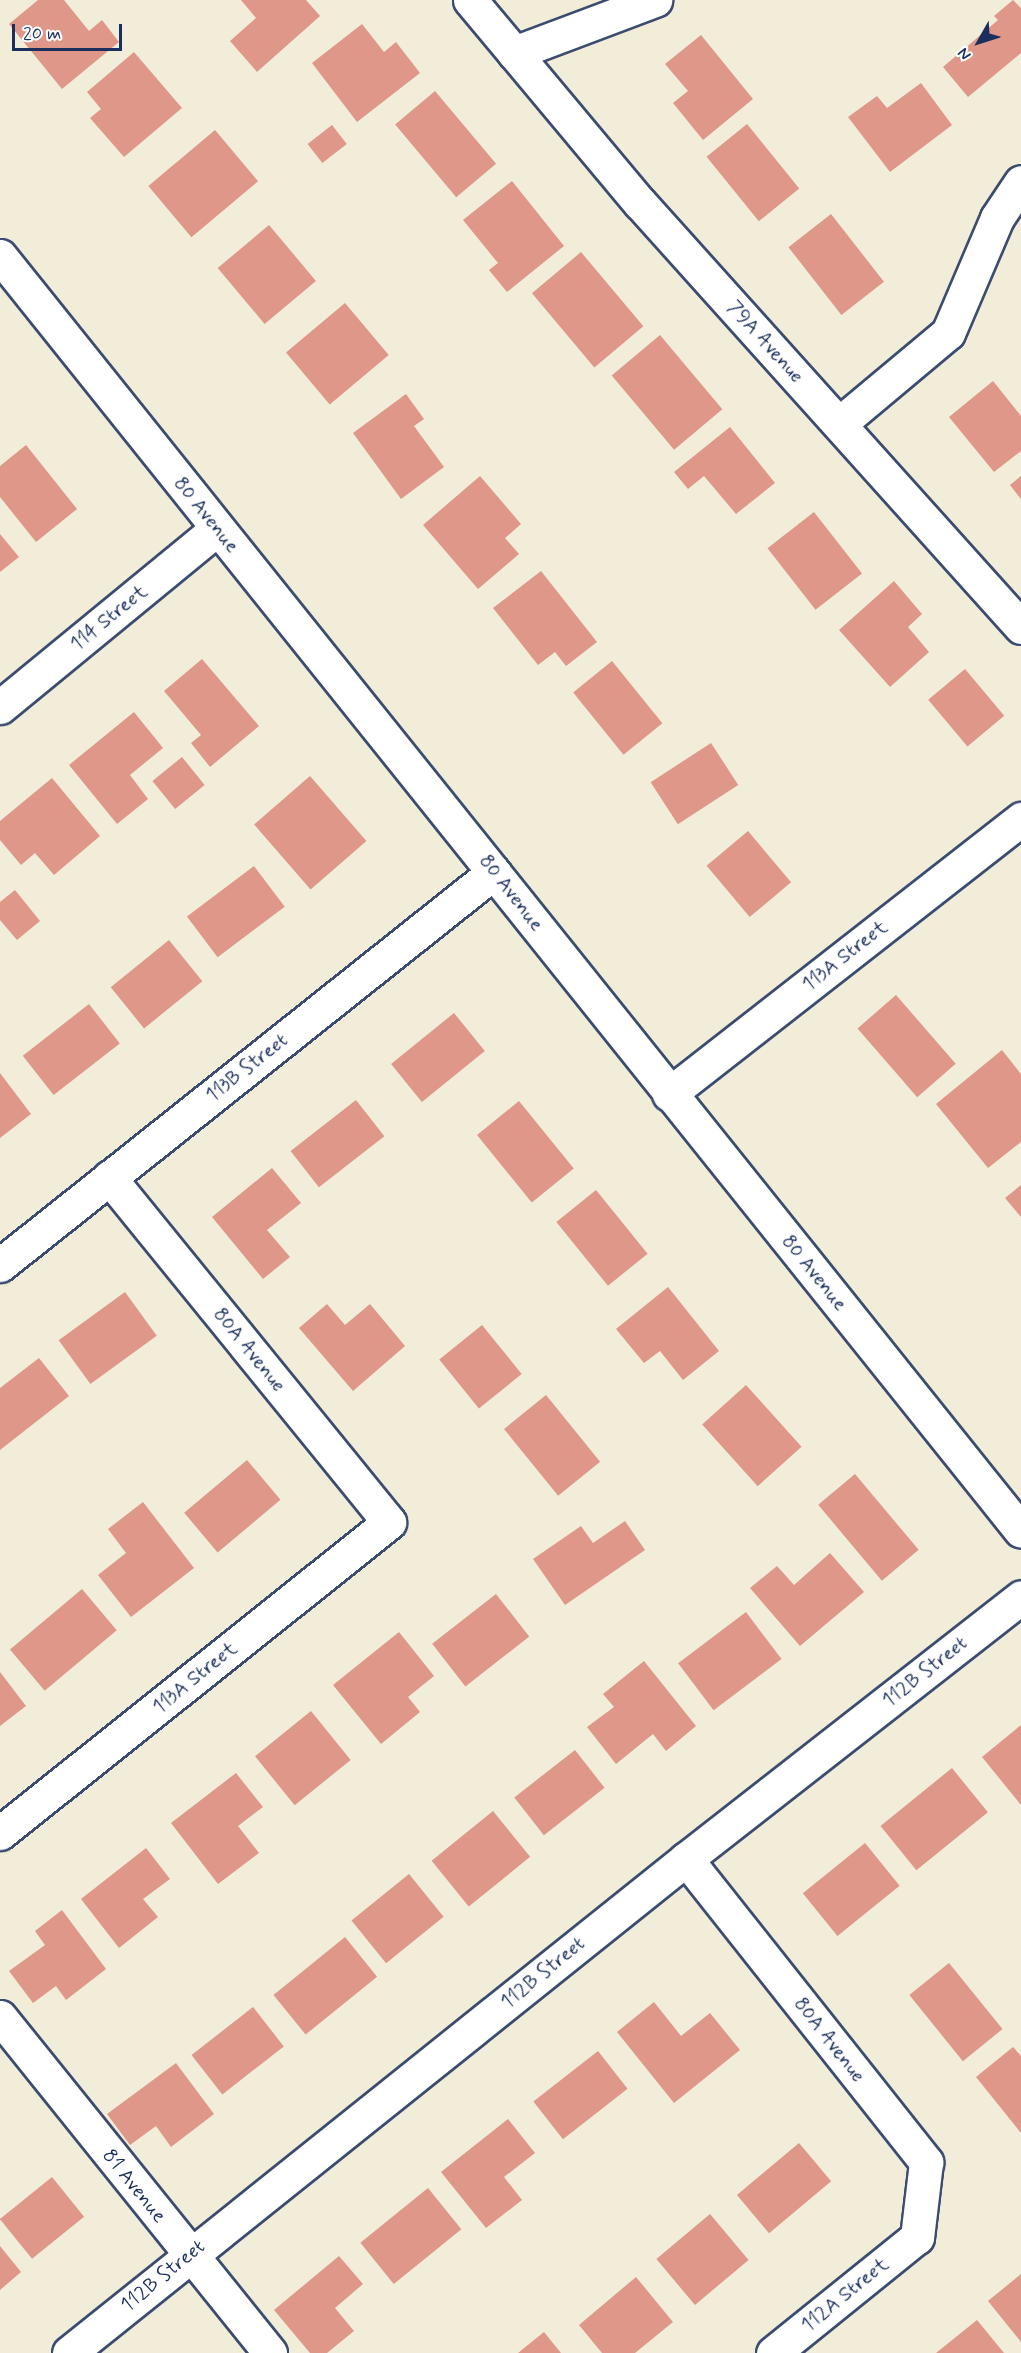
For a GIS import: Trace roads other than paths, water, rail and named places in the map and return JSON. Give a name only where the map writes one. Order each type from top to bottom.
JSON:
[{"type":"street","name":"79A Avenue","points":[[470,0],[640,203],[1021,627]]},
{"type":"street","points":[[514,53],[656,0]]},
{"type":"street","points":[[839,424],[948,333],[997,218],[1021,182]]},
{"type":"street","name":"80 Avenue","points":[[0,256],[1021,1531]]},
{"type":"street","name":"114 Street","points":[[0,707],[217,529]]},
{"type":"street","name":"113A Street","points":[[669,1094],[1021,819]]},
{"type":"street","name":"113B Street","points":[[0,1265],[494,872]]},
{"type":"street","name":"80A Avenue","points":[[109,1177],[389,1522]]},
{"type":"street","name":"113A Street","points":[[0,1833],[389,1522]]},
{"type":"street","name":"112B Street","points":[[69,2353],[686,1859],[1021,1597]]},
{"type":"street","name":"80A Avenue","points":[[686,1859],[926,2162],[917,2237]]},
{"type":"street","name":"81 Avenue","points":[[0,2017],[270,2353]]},
{"type":"street","name":"112A Street","points":[[773,2353],[917,2237]]}]
